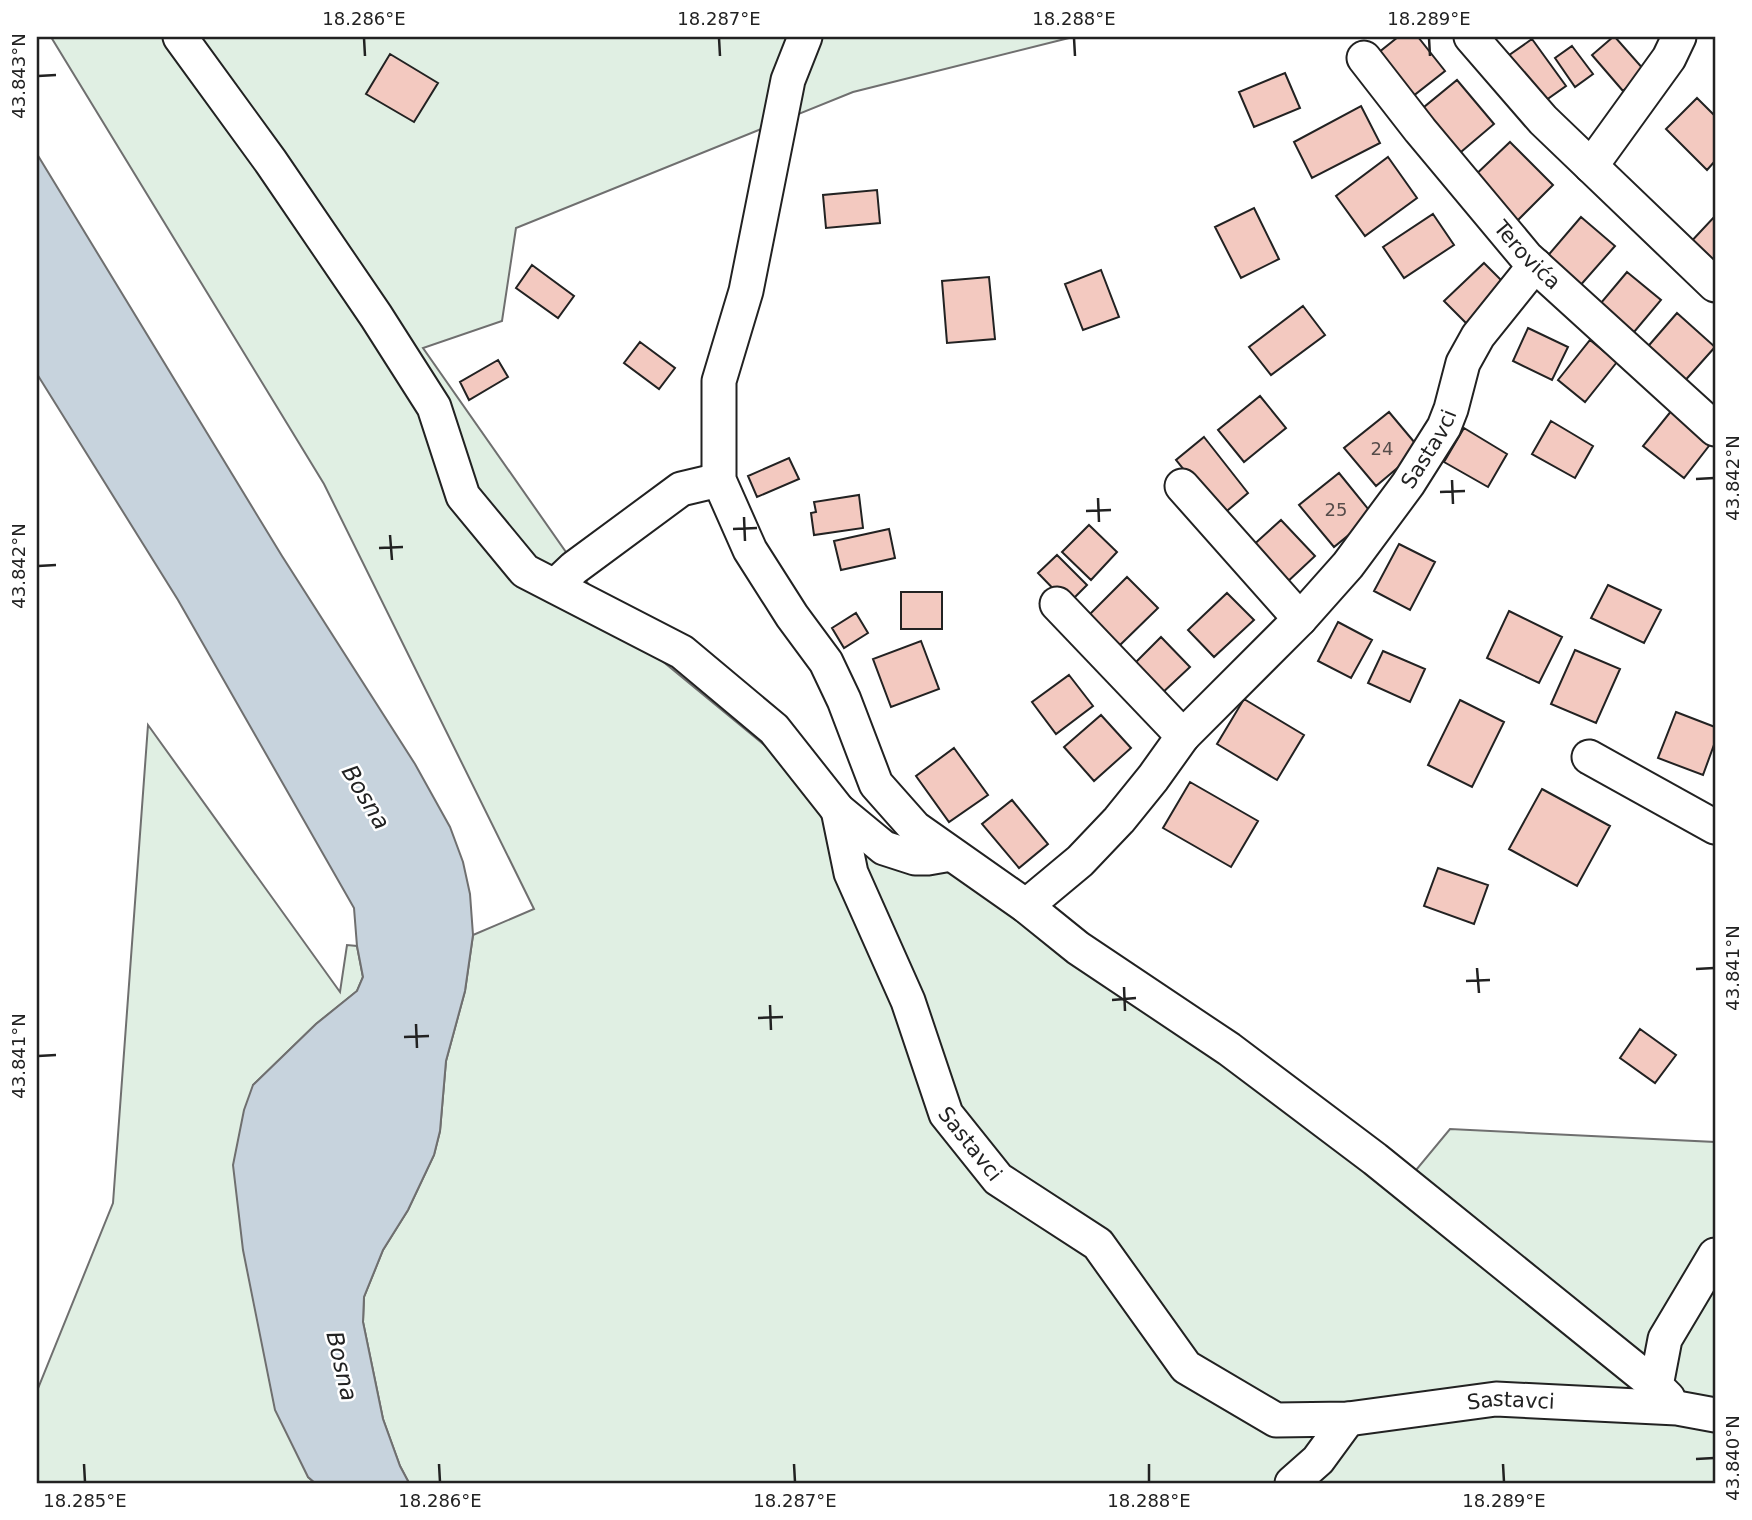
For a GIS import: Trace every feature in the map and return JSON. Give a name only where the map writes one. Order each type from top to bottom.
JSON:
[{"type":"street","points":[[180,37],[279,173],[376,316],[434,407],[463,496],[525,571],[682,652],[774,729],[838,810],[884,848],[915,858],[951,854]]},
{"type":"street","points":[[805,37],[788,79],[747,291],[719,381],[719,480],[750,550],[826,662],[844,700],[876,784],[915,828],[1026,906],[1078,948],[1229,1049],[1354,1143],[1667,1397]]},
{"type":"street","points":[[1471,37],[1542,120],[1715,285]]},
{"type":"street","points":[[1591,166],[1670,58],[1679,37]]},
{"type":"street","name":"Terovića","points":[[1364,58],[1527,258],[1715,429]]},
{"type":"street","name":"Sastavci","points":[[1026,906],[1080,861],[1119,820],[1183,736],[1300,619],[1348,565],[1401,494],[1444,427],[1470,348],[1535,265]]},
{"type":"street","points":[[555,586],[574,568],[681,489],[719,480]]},
{"type":"street","points":[[1182,486],[1300,619]]},
{"type":"street","points":[[1057,604],[1183,736]]},
{"type":"street","points":[[1589,757],[1715,827]]},
{"type":"street","name":"Sastavci","points":[[838,810],[851,873],[908,1001],[946,1114],[998,1179],[1098,1244],[1186,1367],[1276,1420],[1348,1419],[1496,1399],[1667,1397],[1715,1415]]},
{"type":"street","points":[[1667,1397],[1665,1339],[1715,1255]]},
{"type":"street","points":[[1292,1483],[1318,1460],[1348,1419]]},
{"type":"green space","points":[[51,37],[1073,37],[853,92],[516,228],[502,321],[423,348],[615,622],[779,757],[1412,1175],[1450,1129],[1715,1142],[1715,1483],[409,1483],[383,1419],[363,1322],[364,1297],[383,1250],[408,1210],[434,1155],[440,1131],[446,1061],[465,991],[473,935],[534,909],[324,484]]},
{"type":"green space","points":[[148,725],[340,992],[347,945],[357,946],[363,977],[357,991],[316,1024],[253,1085],[308,1477],[315,1483],[37,1483],[37,1391],[113,1203]]},
{"type":"water","name":"Bosna","points":[[37,154],[282,556],[415,764],[450,827],[463,862],[470,894],[473,935],[465,991],[446,1061],[440,1131],[434,1155],[408,1210],[383,1250],[364,1297],[363,1322],[383,1419],[409,1483],[315,1483],[308,1477],[275,1410],[243,1250],[233,1165],[244,1110],[253,1085],[316,1024],[357,991],[363,977],[354,908],[178,600],[37,374]]},
{"type":"building","points":[[1398,37],[1418,37],[1445,71],[1408,100],[1373,57]]},
{"type":"building","points":[[1613,37],[1645,71],[1623,91],[1592,55]]},
{"type":"building","points":[[1532,39],[1566,86],[1539,105],[1505,58]]},
{"type":"building","points":[[1572,46],[1593,74],[1575,87],[1555,58]]},
{"type":"building","points":[[390,54],[438,83],[414,122],[366,94]]},
{"type":"building","points":[[1285,73],[1300,108],[1254,127],[1239,92]]},
{"type":"building","points":[[1457,80],[1494,124],[1455,157],[1418,112]]},
{"type":"building","points":[[1697,98],[1715,116],[1715,161],[1707,170],[1666,129]]},
{"type":"building","points":[[1361,106],[1380,143],[1312,178],[1294,142]]},
{"type":"building","points":[[1510,142],[1553,185],[1514,224],[1470,180]]},
{"type":"building","points":[[1388,157],[1417,198],[1365,236],[1336,196]]},
{"type":"building","points":[[877,190],[880,223],[826,228],[823,195]]},
{"type":"building","points":[[1254,208],[1279,259],[1241,278],[1215,227]]},
{"type":"building","points":[[1433,214],[1454,245],[1404,278],[1383,247]]},
{"type":"building","points":[[1715,216],[1715,272],[1687,246]]},
{"type":"building","points":[[1581,217],[1615,246],[1578,288],[1545,259]]},
{"type":"building","points":[[1484,263],[1511,290],[1472,329],[1444,301]]},
{"type":"building","points":[[532,265],[574,296],[558,318],[516,288]]},
{"type":"building","points":[[1101,270],[1119,317],[1083,330],[1065,284]]},
{"type":"building","points":[[1627,272],[1661,300],[1629,338],[1595,310]]},
{"type":"building","points":[[989,277],[995,339],[947,343],[942,281]]},
{"type":"building","points":[[1303,306],[1325,335],[1271,375],[1249,347]]},
{"type":"building","points":[[1677,313],[1715,347],[1682,384],[1644,351]]},
{"type":"building","points":[[1528,328],[1568,347],[1552,380],[1513,361]]},
{"type":"building","points":[[1590,340],[1617,362],[1585,402],[1558,380]]},
{"type":"building","points":[[640,342],[675,368],[659,389],[624,363]]},
{"type":"building","points":[[498,360],[508,377],[469,400],[460,382]]},
{"type":"building","points":[[1260,396],[1286,428],[1244,462],[1218,430]]},
{"type":"building","points":[[1672,410],[1712,442],[1684,478],[1643,446]]},
{"type":"building","points":[[1389,412],[1420,449],[1376,486],[1344,448]]},
{"type":"building","points":[[1551,421],[1593,446],[1575,478],[1532,454]]},
{"type":"building","points":[[1464,428],[1507,454],[1488,487],[1444,462]]},
{"type":"building","points":[[1204,437],[1248,493],[1221,516],[1176,460]]},
{"type":"building","points":[[789,458],[799,479],[757,497],[748,476]]},
{"type":"building","points":[[1339,473],[1373,515],[1334,547],[1299,505]]},
{"type":"building","points":[[859,495],[863,528],[814,535],[811,513],[816,512],[814,502]]},
{"type":"building","points":[[1281,520],[1315,556],[1284,585],[1250,548]]},
{"type":"building","points":[[1089,525],[1117,552],[1091,580],[1062,552]]},
{"type":"building","points":[[889,529],[895,558],[841,570],[834,541]]},
{"type":"building","points":[[1399,544],[1435,562],[1410,610],[1374,591]]},
{"type":"building","points":[[1057,555],[1087,585],[1068,604],[1038,573]]},
{"type":"building","points":[[1127,577],[1158,608],[1120,645],[1089,615]]},
{"type":"building","points":[[1608,585],[1661,610],[1644,643],[1591,618]]},
{"type":"building","points":[[901,592],[942,592],[942,629],[901,629]]},
{"type":"building","points":[[1227,593],[1254,620],[1214,657],[1188,630]]},
{"type":"building","points":[[1509,611],[1562,637],[1539,683],[1487,658]]},
{"type":"building","points":[[856,613],[868,633],[844,648],[832,628]]},
{"type":"building","points":[[1338,622],[1372,640],[1351,678],[1318,661]]},
{"type":"building","points":[[1161,637],[1190,667],[1160,695],[1132,666]]},
{"type":"building","points":[[921,641],[939,689],[891,707],[873,659]]},
{"type":"building","points":[[1575,650],[1620,669],[1596,723],[1551,704]]},
{"type":"building","points":[[1383,651],[1425,669],[1410,702],[1368,683]]},
{"type":"building","points":[[1069,675],[1093,706],[1056,734],[1032,702]]},
{"type":"building","points":[[1244,699],[1304,735],[1277,780],[1217,744]]},
{"type":"building","points":[[1460,700],[1504,722],[1472,787],[1428,765]]},
{"type":"building","points":[[1676,712],[1715,727],[1715,742],[1703,775],[1658,758]]},
{"type":"building","points":[[1101,715],[1131,748],[1094,781],[1064,747]]},
{"type":"building","points":[[954,748],[988,795],[949,822],[916,776]]},
{"type":"building","points":[[1190,782],[1258,821],[1231,867],[1163,828]]},
{"type":"building","points":[[1542,789],[1610,826],[1577,886],[1509,849]]},
{"type":"building","points":[[1012,800],[1048,844],[1019,868],[982,824]]},
{"type":"building","points":[[1438,868],[1488,885],[1474,924],[1424,906]]},
{"type":"building","points":[[1640,1029],[1676,1055],[1655,1083],[1620,1058]]}]
